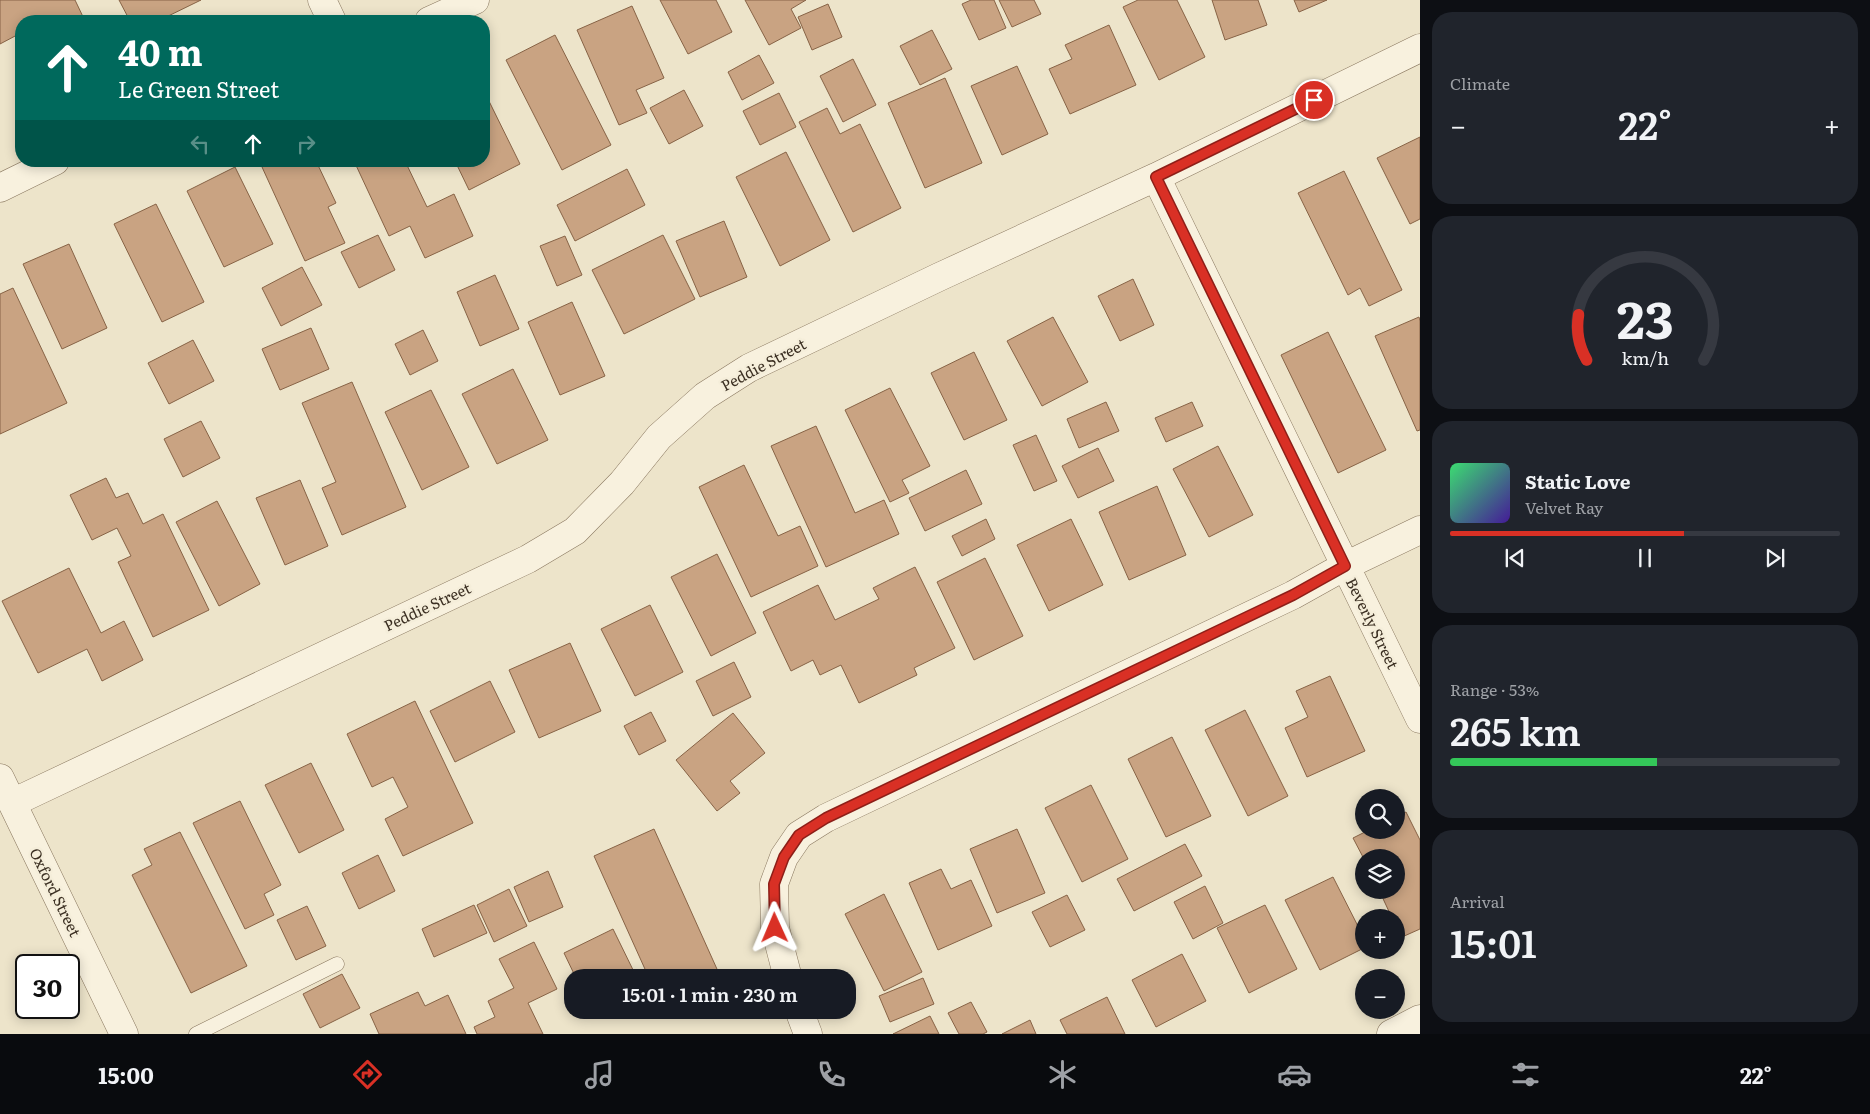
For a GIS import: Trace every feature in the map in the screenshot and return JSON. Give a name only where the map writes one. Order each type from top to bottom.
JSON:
[{"type":"street","points":[[322,0],[329,15]]},
{"type":"street","points":[[442,15],[475,0]]},
{"type":"street","name":"Peddie Street","points":[[12,803],[528,559],[575,531],[622,483],[659,437],[705,396],[750,368],[948,272],[1156,177],[1420,48]]},
{"type":"street","points":[[0,188],[43,167]]},
{"type":"street","name":"Beverly Street","points":[[1156,177],[1420,719]]},
{"type":"street","points":[[786,969],[775,928],[774,884],[784,857],[799,835],[826,818],[1293,595],[1345,566],[1420,530]]},
{"type":"street","name":"Oxford Street","points":[[0,778],[124,1034]]},
{"type":"street","points":[[802,1019],[808,1034]]},
{"type":"street","points":[[1391,1034],[1420,1019]]},
{"type":"lane","points":[[196,1034],[337,964]]},
{"type":"building","points":[[0,0],[75,0],[82,15],[15,15],[15,36],[0,44]]},
{"type":"building","points":[[119,0],[201,0],[170,15],[127,15]]},
{"type":"building","points":[[660,0],[716,0],[732,32],[688,54]]},
{"type":"building","points":[[745,0],[806,0],[791,9],[801,28],[769,45]]},
{"type":"building","points":[[971,0],[994,0],[1006,28],[979,40],[962,4]]},
{"type":"building","points":[[999,0],[1034,0],[1041,14],[1012,27]]},
{"type":"building","points":[[1138,0],[1177,0],[1205,57],[1159,80],[1123,7]]},
{"type":"building","points":[[1212,0],[1258,0],[1267,25],[1225,40]]},
{"type":"building","points":[[1294,0],[1327,0],[1299,12]]},
{"type":"building","points":[[828,4],[842,37],[812,50],[798,17]]},
{"type":"building","points":[[632,6],[664,78],[636,90],[647,113],[619,125],[577,30]]},
{"type":"building","points":[[1109,25],[1136,85],[1070,114],[1049,69],[1072,59],[1065,45]]},
{"type":"building","points":[[932,30],[952,69],[920,85],[900,46]]},
{"type":"building","points":[[555,35],[611,145],[562,170],[506,60]]},
{"type":"building","points":[[759,55],[774,83],[742,100],[728,72]]},
{"type":"building","points":[[853,59],[876,105],[843,122],[820,76]]},
{"type":"building","points":[[1017,66],[1048,134],[1002,155],[971,86]]},
{"type":"building","points":[[945,78],[982,163],[925,188],[888,103]]},
{"type":"building","points":[[684,90],[703,126],[669,144],[650,108]]},
{"type":"building","points":[[779,93],[796,127],[760,145],[743,111]]},
{"type":"building","points":[[490,103],[520,164],[469,190],[458,167],[490,167]]},
{"type":"building","points":[[827,108],[840,134],[860,124],[901,208],[853,232],[799,122]]},
{"type":"building","points":[[1420,137],[1420,219],[1410,224],[1377,158]]},
{"type":"building","points":[[786,152],[830,240],[780,266],[736,177]]},
{"type":"building","points":[[235,167],[273,244],[224,267],[187,191]]},
{"type":"building","points":[[262,167],[319,167],[336,203],[328,207],[345,243],[305,261]]},
{"type":"building","points":[[357,167],[408,167],[427,207],[454,194],[473,236],[425,258],[410,226],[389,236]]},
{"type":"building","points":[[627,169],[645,205],[575,241],[557,205]]},
{"type":"building","points":[[1344,171],[1402,290],[1369,306],[1360,288],[1348,295],[1298,193]]},
{"type":"building","points":[[156,204],[204,302],[162,322],[114,224]]},
{"type":"building","points":[[724,221],[747,277],[700,297],[676,241]]},
{"type":"building","points":[[378,235],[395,270],[359,288],[341,252]]},
{"type":"building","points":[[663,235],[695,299],[624,334],[592,270]]},
{"type":"building","points":[[565,236],[582,275],[557,286],[540,246]]},
{"type":"building","points":[[69,244],[107,328],[62,349],[23,264]]},
{"type":"building","points":[[302,267],[322,305],[281,326],[262,288]]},
{"type":"building","points":[[495,275],[519,329],[480,346],[457,292]]},
{"type":"building","points":[[1133,279],[1154,325],[1120,341],[1098,296]]},
{"type":"building","points":[[13,288],[67,403],[0,434],[0,294]]},
{"type":"building","points":[[572,302],[605,376],[560,395],[528,322]]},
{"type":"building","points":[[1053,317],[1088,382],[1042,406],[1007,341]]},
{"type":"building","points":[[1419,317],[1420,430],[1417,431],[1375,336]]},
{"type":"building","points":[[311,328],[329,369],[280,390],[262,349]]},
{"type":"building","points":[[423,330],[438,361],[410,375],[395,344]]},
{"type":"building","points":[[1328,332],[1386,450],[1338,473],[1281,355]]},
{"type":"building","points":[[193,340],[214,381],[169,404],[148,363]]},
{"type":"building","points":[[974,352],[1007,420],[964,440],[931,373]]},
{"type":"building","points":[[513,369],[548,440],[497,464],[462,394]]},
{"type":"building","points":[[352,382],[406,507],[342,535],[322,488],[336,482],[302,403]]},
{"type":"building","points":[[890,388],[930,466],[902,480],[909,493],[890,502],[845,410]]},
{"type":"building","points":[[431,390],[469,467],[422,490],[385,412]]},
{"type":"building","points":[[1106,402],[1119,431],[1079,448],[1067,419]]},
{"type":"building","points":[[1192,402],[1203,426],[1166,442],[1155,418]]},
{"type":"building","points":[[201,421],[220,458],[183,477],[164,439]]},
{"type":"building","points":[[816,426],[855,513],[884,500],[899,534],[826,567],[771,446]]},
{"type":"building","points":[[1036,435],[1057,481],[1034,491],[1013,445]]},
{"type":"building","points":[[1218,446],[1253,515],[1209,537],[1173,469]]},
{"type":"building","points":[[1098,448],[1114,481],[1078,498],[1062,466]]},
{"type":"building","points":[[744,465],[778,536],[800,526],[818,566],[751,597],[699,487]]},
{"type":"building","points":[[966,470],[982,504],[925,531],[909,498]]},
{"type":"building","points":[[106,478],[116,498],[128,493],[143,524],[163,514],[209,610],[153,637],[118,562],[131,556],[117,528],[92,540],[70,495]]},
{"type":"building","points":[[300,480],[328,546],[285,565],[256,498]]},
{"type":"building","points":[[1157,486],[1186,555],[1129,580],[1099,512]]},
{"type":"building","points":[[217,501],[260,584],[219,606],[176,522]]},
{"type":"building","points":[[986,519],[995,539],[962,556],[952,536]]},
{"type":"building","points":[[1071,519],[1103,585],[1049,611],[1017,545]]},
{"type":"building","points":[[717,554],[756,633],[711,656],[671,577]]},
{"type":"building","points":[[985,558],[1023,636],[974,660],[937,582]]},
{"type":"building","points":[[915,567],[955,648],[914,668],[917,675],[859,703],[841,665],[820,675],[813,660],[791,671],[763,612],[818,585],[835,620],[879,599],[873,588]]},
{"type":"building","points":[[69,568],[101,633],[124,621],[143,660],[102,681],[87,649],[38,673],[2,601]]},
{"type":"building","points":[[650,605],[683,672],[635,696],[601,629]]},
{"type":"building","points":[[570,643],[601,711],[539,738],[509,670]]},
{"type":"building","points":[[734,662],[751,697],[713,716],[696,681]]},
{"type":"building","points":[[1330,676],[1365,751],[1307,777],[1285,728],[1308,717],[1296,691]]},
{"type":"building","points":[[490,681],[515,732],[455,762],[430,711]]},
{"type":"building","points":[[415,701],[473,823],[403,856],[385,819],[408,807],[393,777],[372,787],[347,734]]},
{"type":"building","points":[[1245,710],[1288,796],[1248,816],[1205,730]]},
{"type":"building","points":[[651,712],[666,741],[639,755],[624,726]]},
{"type":"building","points":[[733,713],[765,753],[730,781],[740,793],[717,811],[676,760]]},
{"type":"building","points":[[1172,737],[1211,816],[1166,837],[1128,759]]},
{"type":"building","points":[[311,763],[344,830],[299,853],[265,785]]},
{"type":"building","points":[[1091,785],[1128,859],[1082,882],[1045,808]]},
{"type":"building","points":[[240,801],[281,885],[264,894],[274,915],[245,929],[193,823]]},
{"type":"building","points":[[1405,812],[1420,840],[1420,929],[1405,936],[1405,909],[1388,909],[1383,899],[1405,899],[1405,849],[1359,849],[1353,838],[1405,839]]},
{"type":"building","points":[[654,829],[717,969],[645,969],[594,856]]},
{"type":"building","points":[[1017,829],[1045,893],[997,913],[970,849]]},
{"type":"building","points":[[180,832],[247,966],[191,993],[132,875],[152,865],[144,849]]},
{"type":"building","points":[[1185,844],[1202,876],[1134,911],[1117,879]]},
{"type":"building","points":[[378,855],[395,891],[359,909],[342,873]]},
{"type":"building","points":[[941,869],[951,889],[971,880],[992,926],[938,950],[909,883]]},
{"type":"building","points":[[548,871],[563,907],[529,922],[514,887]]},
{"type":"building","points":[[1333,877],[1355,920],[1355,952],[1320,970],[1285,900]]},
{"type":"building","points":[[1205,886],[1223,923],[1193,939],[1174,902]]},
{"type":"building","points":[[509,889],[527,926],[494,942],[477,905]]},
{"type":"building","points":[[884,894],[922,972],[884,991],[845,914]]},
{"type":"building","points":[[1067,895],[1085,930],[1050,947],[1032,912]]},
{"type":"building","points":[[474,905],[487,933],[434,957],[422,929]]},
{"type":"building","points":[[1265,905],[1297,969],[1249,993],[1217,928]]},
{"type":"building","points":[[307,906],[326,946],[296,960],[277,920]]},
{"type":"building","points":[[613,929],[633,969],[572,969],[564,953]]},
{"type":"building","points":[[534,942],[557,989],[528,1003],[543,1034],[477,1034],[474,1027],[495,1017],[488,1001],[514,988],[499,959]]},
{"type":"building","points":[[1182,954],[1206,1001],[1156,1027],[1132,980]]},
{"type":"building","points":[[342,974],[360,1008],[320,1028],[303,994]]},
{"type":"building","points":[[923,978],[934,1004],[890,1022],[879,996]]},
{"type":"building","points":[[418,992],[425,1006],[448,995],[466,1034],[379,1034],[370,1014]]},
{"type":"building","points":[[1107,997],[1125,1034],[1067,1034],[1060,1020]]},
{"type":"building","points":[[971,1002],[987,1032],[983,1034],[959,1034],[948,1013]]},
{"type":"building","points":[[930,1016],[939,1034],[893,1034]]},
{"type":"building","points":[[1030,1020],[1036,1034],[1002,1034]]},
{"type":"route","points":[[775,928],[774,884],[784,857],[799,835],[826,818],[1293,595],[1345,566],[1156,177],[1314,100]]}]
